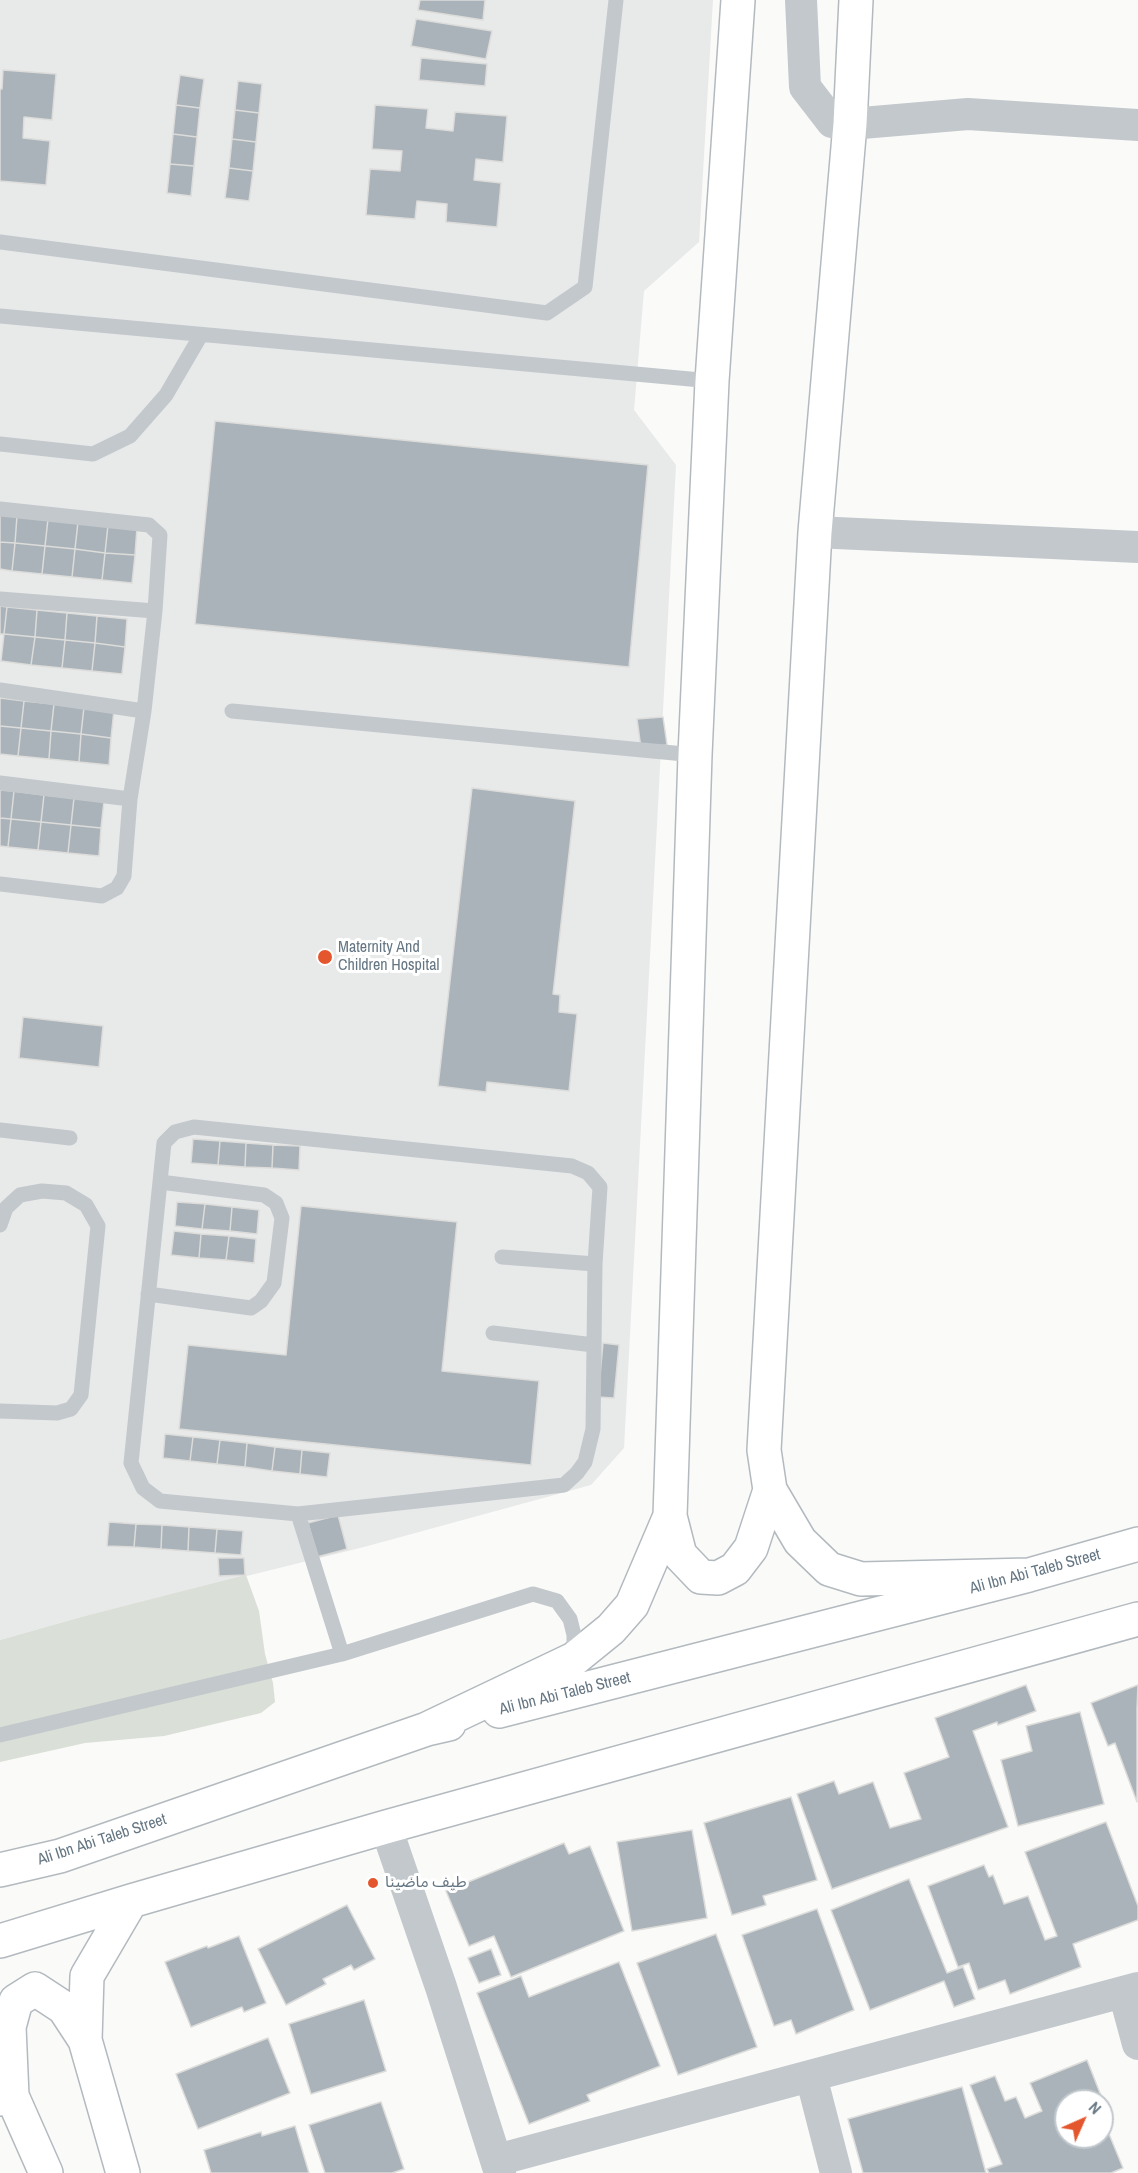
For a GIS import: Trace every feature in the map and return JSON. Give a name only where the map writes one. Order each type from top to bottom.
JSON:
[{"type":"street","points":[[738,0],[712,381],[695,755],[670,1516],[680,1555],[701,1577],[718,1578],[735,1569],[751,1548],[770,1490]]},
{"type":"street","points":[[801,0],[805,87],[832,122],[850,124],[968,114],[1138,125]]},
{"type":"street","points":[[856,0],[850,124],[815,532],[764,1450],[770,1490],[800,1541],[829,1569],[861,1579],[1029,1575]]},
{"type":"street","points":[[815,532],[1138,547]]},
{"type":"street","points":[[428,1729],[574,1659],[611,1629],[632,1605],[670,1516]]},
{"type":"street","name":"Ali Ibn Abi Taleb Street","points":[[0,1870],[60,1856],[428,1729],[1029,1575],[1138,1544]]},
{"type":"street","points":[[0,1941],[474,1802],[1138,1619]]},
{"type":"street","points":[[386,1827],[498,2167],[811,2076],[1131,1990],[1138,2044]]},
{"type":"street","points":[[85,2040],[87,1976],[131,1901]]},
{"type":"street","points":[[46,2173],[4,2090],[9,2026],[16,2001],[35,1989],[64,2008],[85,2040],[123,2173]]},
{"type":"street","points":[[811,2076],[836,2173]]},
{"type":"lane","points":[[0,242],[547,313],[585,287],[616,0]]},
{"type":"lane","points":[[0,316],[712,381]]},
{"type":"lane","points":[[0,444],[93,454],[130,436],[166,395],[201,335]]},
{"type":"lane","points":[[0,509],[149,525],[160,536],[155,611],[144,711],[130,799],[124,876],[117,888],[102,896],[0,884]]},
{"type":"lane","points":[[0,599],[155,611]]},
{"type":"lane","points":[[0,690],[144,711]]},
{"type":"lane","points":[[232,711],[695,755]]},
{"type":"lane","points":[[0,783],[130,799]]},
{"type":"lane","points":[[194,1127],[572,1166],[588,1173],[600,1187],[595,1264],[593,1429],[585,1462],[564,1485],[298,1514],[160,1501],[143,1488],[131,1463],[160,1182],[164,1143],[175,1132],[194,1127]]},
{"type":"lane","points":[[0,1130],[70,1138]]},
{"type":"lane","points":[[148,1294],[251,1308],[261,1301],[274,1283],[282,1218],[276,1203],[264,1195],[160,1182]]},
{"type":"lane","points":[[0,1225],[6,1209],[20,1195],[42,1191],[66,1193],[86,1205],[98,1226],[81,1395],[71,1408],[57,1413],[0,1411]]},
{"type":"lane","points":[[502,1257],[595,1264]]},
{"type":"lane","points":[[493,1333],[594,1345]]},
{"type":"lane","points":[[298,1514],[342,1654]]},
{"type":"lane","points":[[0,1736],[342,1654],[533,1594],[557,1602],[570,1619],[574,1635],[574,1659]]},
{"type":"shaded area","name":"Maternity And Children Hospital","points":[[0,0],[713,0],[699,242],[644,291],[634,410],[676,465],[624,1448],[591,1485],[364,1547],[81,1617],[0,1640]]},
{"type":"shaded area","points":[[246,1575],[259,1611],[265,1654],[273,1683],[275,1702],[261,1713],[164,1736],[85,1743],[0,1762],[0,1640]]},
{"type":"building","points":[[420,0],[485,0],[483,20],[418,10]]},
{"type":"building","points":[[416,19],[492,31],[486,59],[411,46]]},
{"type":"building","points":[[421,58],[487,64],[485,86],[419,80]]},
{"type":"building","points":[[3,70],[56,74],[52,120],[24,117],[23,138],[50,141],[46,185],[0,181],[0,89],[2,89]]},
{"type":"building","points":[[180,75],[204,79],[200,108],[176,105]]},
{"type":"building","points":[[238,81],[262,84],[259,113],[235,110]]},
{"type":"building","points":[[176,105],[200,108],[197,137],[173,134]]},
{"type":"building","points":[[375,105],[428,109],[426,128],[453,131],[455,112],[507,116],[503,162],[476,159],[474,180],[501,183],[497,227],[446,222],[447,204],[417,201],[415,219],[366,215],[370,169],[400,171],[402,151],[372,149]]},
{"type":"building","points":[[235,110],[259,113],[256,142],[232,139]]},
{"type":"building","points":[[173,134],[197,137],[194,166],[170,164]]},
{"type":"building","points":[[232,139],[256,142],[253,171],[229,168]]},
{"type":"building","points":[[170,164],[194,166],[191,196],[167,193]]},
{"type":"building","points":[[229,168],[253,171],[249,201],[225,198]]},
{"type":"building","points":[[215,421],[648,465],[629,667],[195,624]]},
{"type":"building","points":[[0,514],[17,516],[15,543],[0,542]]},
{"type":"building","points":[[17,516],[48,519],[45,546],[15,543]]},
{"type":"building","points":[[48,519],[78,522],[75,549],[45,546]]},
{"type":"building","points":[[78,522],[108,525],[105,553],[75,549]]},
{"type":"building","points":[[108,525],[137,528],[135,555],[105,553]]},
{"type":"building","points":[[0,542],[15,543],[12,571],[0,569]]},
{"type":"building","points":[[15,543],[45,546],[42,574],[12,571]]},
{"type":"building","points":[[45,546],[75,549],[72,577],[42,574]]},
{"type":"building","points":[[75,549],[105,553],[102,580],[72,577]]},
{"type":"building","points":[[105,553],[135,555],[132,583],[102,580]]},
{"type":"building","points":[[0,606],[7,607],[4,634],[0,634]]},
{"type":"building","points":[[7,607],[37,610],[35,637],[4,634]]},
{"type":"building","points":[[37,610],[67,613],[65,640],[35,637]]},
{"type":"building","points":[[67,613],[97,616],[95,643],[65,640]]},
{"type":"building","points":[[97,616],[127,619],[125,647],[95,643]]},
{"type":"building","points":[[4,634],[35,637],[31,665],[1,661]]},
{"type":"building","points":[[35,637],[65,640],[62,668],[31,665]]},
{"type":"building","points":[[65,640],[95,643],[92,671],[62,668]]},
{"type":"building","points":[[95,643],[125,647],[122,674],[92,671]]},
{"type":"building","points":[[0,698],[24,701],[21,728],[0,726]]},
{"type":"building","points":[[24,701],[54,704],[51,731],[21,728]]},
{"type":"building","points":[[54,704],[84,707],[81,734],[51,731]]},
{"type":"building","points":[[84,707],[114,710],[111,738],[81,734]]},
{"type":"building","points":[[663,717],[667,745],[641,748],[637,719]]},
{"type":"building","points":[[0,726],[21,728],[18,756],[0,754]]},
{"type":"building","points":[[21,728],[51,731],[49,759],[18,756]]},
{"type":"building","points":[[51,731],[81,734],[79,762],[49,759]]},
{"type":"building","points":[[81,734],[111,738],[109,765],[79,762]]},
{"type":"building","points":[[472,788],[575,801],[553,994],[560,995],[559,1012],[577,1014],[569,1091],[487,1082],[486,1092],[438,1086]]},
{"type":"building","points":[[0,790],[14,791],[11,819],[0,818]]},
{"type":"building","points":[[14,791],[44,795],[41,822],[11,819]]},
{"type":"building","points":[[44,795],[74,798],[71,825],[41,822]]},
{"type":"building","points":[[74,798],[104,801],[101,828],[71,825]]},
{"type":"building","points":[[0,818],[11,819],[8,847],[0,846]]},
{"type":"building","points":[[11,819],[41,822],[38,850],[8,847]]},
{"type":"building","points":[[41,822],[71,825],[68,853],[38,850]]},
{"type":"building","points":[[71,825],[101,828],[99,856],[68,853]]},
{"type":"building","points":[[23,1017],[103,1026],[99,1067],[19,1058]]},
{"type":"building","points":[[193,1139],[220,1141],[218,1165],[191,1163]]},
{"type":"building","points":[[220,1141],[246,1143],[245,1167],[218,1165]]},
{"type":"building","points":[[246,1143],[273,1145],[272,1168],[245,1167]]},
{"type":"building","points":[[273,1145],[300,1146],[299,1170],[272,1168]]},
{"type":"building","points":[[177,1202],[205,1204],[202,1229],[175,1226]]},
{"type":"building","points":[[205,1204],[232,1207],[230,1231],[202,1229]]},
{"type":"building","points":[[301,1206],[457,1222],[442,1371],[539,1381],[531,1465],[179,1429],[188,1345],[286,1355]]},
{"type":"building","points":[[232,1207],[259,1210],[257,1234],[230,1231]]},
{"type":"building","points":[[174,1231],[201,1234],[199,1258],[171,1255]]},
{"type":"building","points":[[201,1234],[229,1236],[226,1260],[199,1258]]},
{"type":"building","points":[[229,1236],[256,1239],[254,1263],[226,1260]]},
{"type":"building","points":[[603,1343],[619,1345],[614,1398],[598,1397]]},
{"type":"building","points":[[165,1434],[193,1437],[190,1461],[163,1458]]},
{"type":"building","points":[[193,1437],[220,1440],[217,1464],[190,1461]]},
{"type":"building","points":[[220,1440],[247,1443],[245,1467],[217,1464]]},
{"type":"building","points":[[247,1443],[275,1447],[272,1471],[245,1467]]},
{"type":"building","points":[[275,1447],[302,1450],[300,1474],[272,1471]]},
{"type":"building","points":[[302,1450],[330,1453],[327,1477],[300,1474]]},
{"type":"building","points":[[338,1515],[347,1549],[317,1557],[308,1523]]},
{"type":"building","points":[[109,1522],[136,1524],[134,1547],[107,1546]]},
{"type":"building","points":[[136,1524],[162,1525],[161,1549],[134,1547]]},
{"type":"building","points":[[162,1525],[189,1527],[188,1551],[161,1549]]},
{"type":"building","points":[[189,1527],[217,1529],[215,1553],[188,1551]]},
{"type":"building","points":[[217,1529],[243,1531],[241,1555],[215,1553]]},
{"type":"building","points":[[218,1558],[244,1558],[245,1575],[219,1576]]},
{"type":"building","points":[[1026,1685],[1036,1711],[998,1725],[997,1722],[973,1731],[1008,1827],[832,1889],[797,1794],[834,1781],[839,1794],[873,1782],[890,1828],[921,1819],[904,1773],[949,1757],[935,1718]]},
{"type":"building","points":[[1138,1685],[1137,1802],[1115,1743],[1108,1746],[1091,1703]]},
{"type":"building","points":[[1080,1712],[1104,1804],[1018,1826],[1001,1760],[1032,1751],[1026,1726]]},
{"type":"building","points":[[791,1797],[817,1880],[763,1896],[766,1905],[732,1915],[704,1823]]},
{"type":"building","points":[[1106,1822],[1138,1906],[1138,1920],[1073,1944],[1081,1967],[1010,1994],[1005,1980],[978,1990],[969,1963],[958,1967],[928,1886],[984,1865],[989,1877],[993,1875],[1004,1904],[1028,1896],[1045,1940],[1057,1936],[1025,1852]]},
{"type":"building","points":[[692,1830],[707,1918],[632,1931],[617,1842]]},
{"type":"building","points":[[564,1843],[569,1854],[590,1846],[624,1931],[511,1977],[494,1936],[469,1946],[446,1891]]},
{"type":"building","points":[[909,1879],[947,1973],[963,1967],[975,1999],[954,2007],[944,1981],[870,2010],[831,1910]]},
{"type":"building","points":[[347,1905],[375,1959],[354,1970],[351,1965],[323,1979],[326,1984],[286,2005],[258,1949]]},
{"type":"building","points":[[817,1909],[854,2010],[796,2034],[791,2020],[774,2026],[742,1935]]},
{"type":"building","points":[[716,1934],[757,2047],[678,2075],[637,1963]]},
{"type":"building","points":[[239,1936],[266,2003],[244,2012],[242,2007],[191,2027],[165,1962]]},
{"type":"building","points":[[491,1949],[501,1975],[479,1983],[468,1958]]},
{"type":"building","points":[[619,1962],[660,2066],[587,2095],[590,2101],[529,2124],[477,1993],[521,1976],[529,1997]]},
{"type":"building","points":[[364,2000],[386,2071],[311,2094],[289,2024]]},
{"type":"building","points":[[268,2038],[290,2093],[198,2129],[176,2074]]},
{"type":"building","points":[[1087,2060],[1098,2089],[1054,2089],[1054,2149],[1114,2149],[1114,2146],[1123,2168],[1111,2173],[989,2173],[987,2169],[1002,2164],[970,2085],[995,2076],[1005,2101],[1016,2097],[1025,2118],[1042,2111],[1030,2083]]},
{"type":"building","points":[[962,2087],[986,2173],[863,2173],[848,2119]]},
{"type":"building","points":[[381,2102],[404,2169],[392,2173],[325,2173],[309,2125]]},
{"type":"building","points":[[295,2126],[309,2173],[211,2173],[204,2150],[261,2132],[262,2136]]},
{"type":"place","name":"Maternity And Children Hospital","points":[[325,957]]},
{"type":"place","name":"طيف ماضينا","points":[[373,1883]]}]
